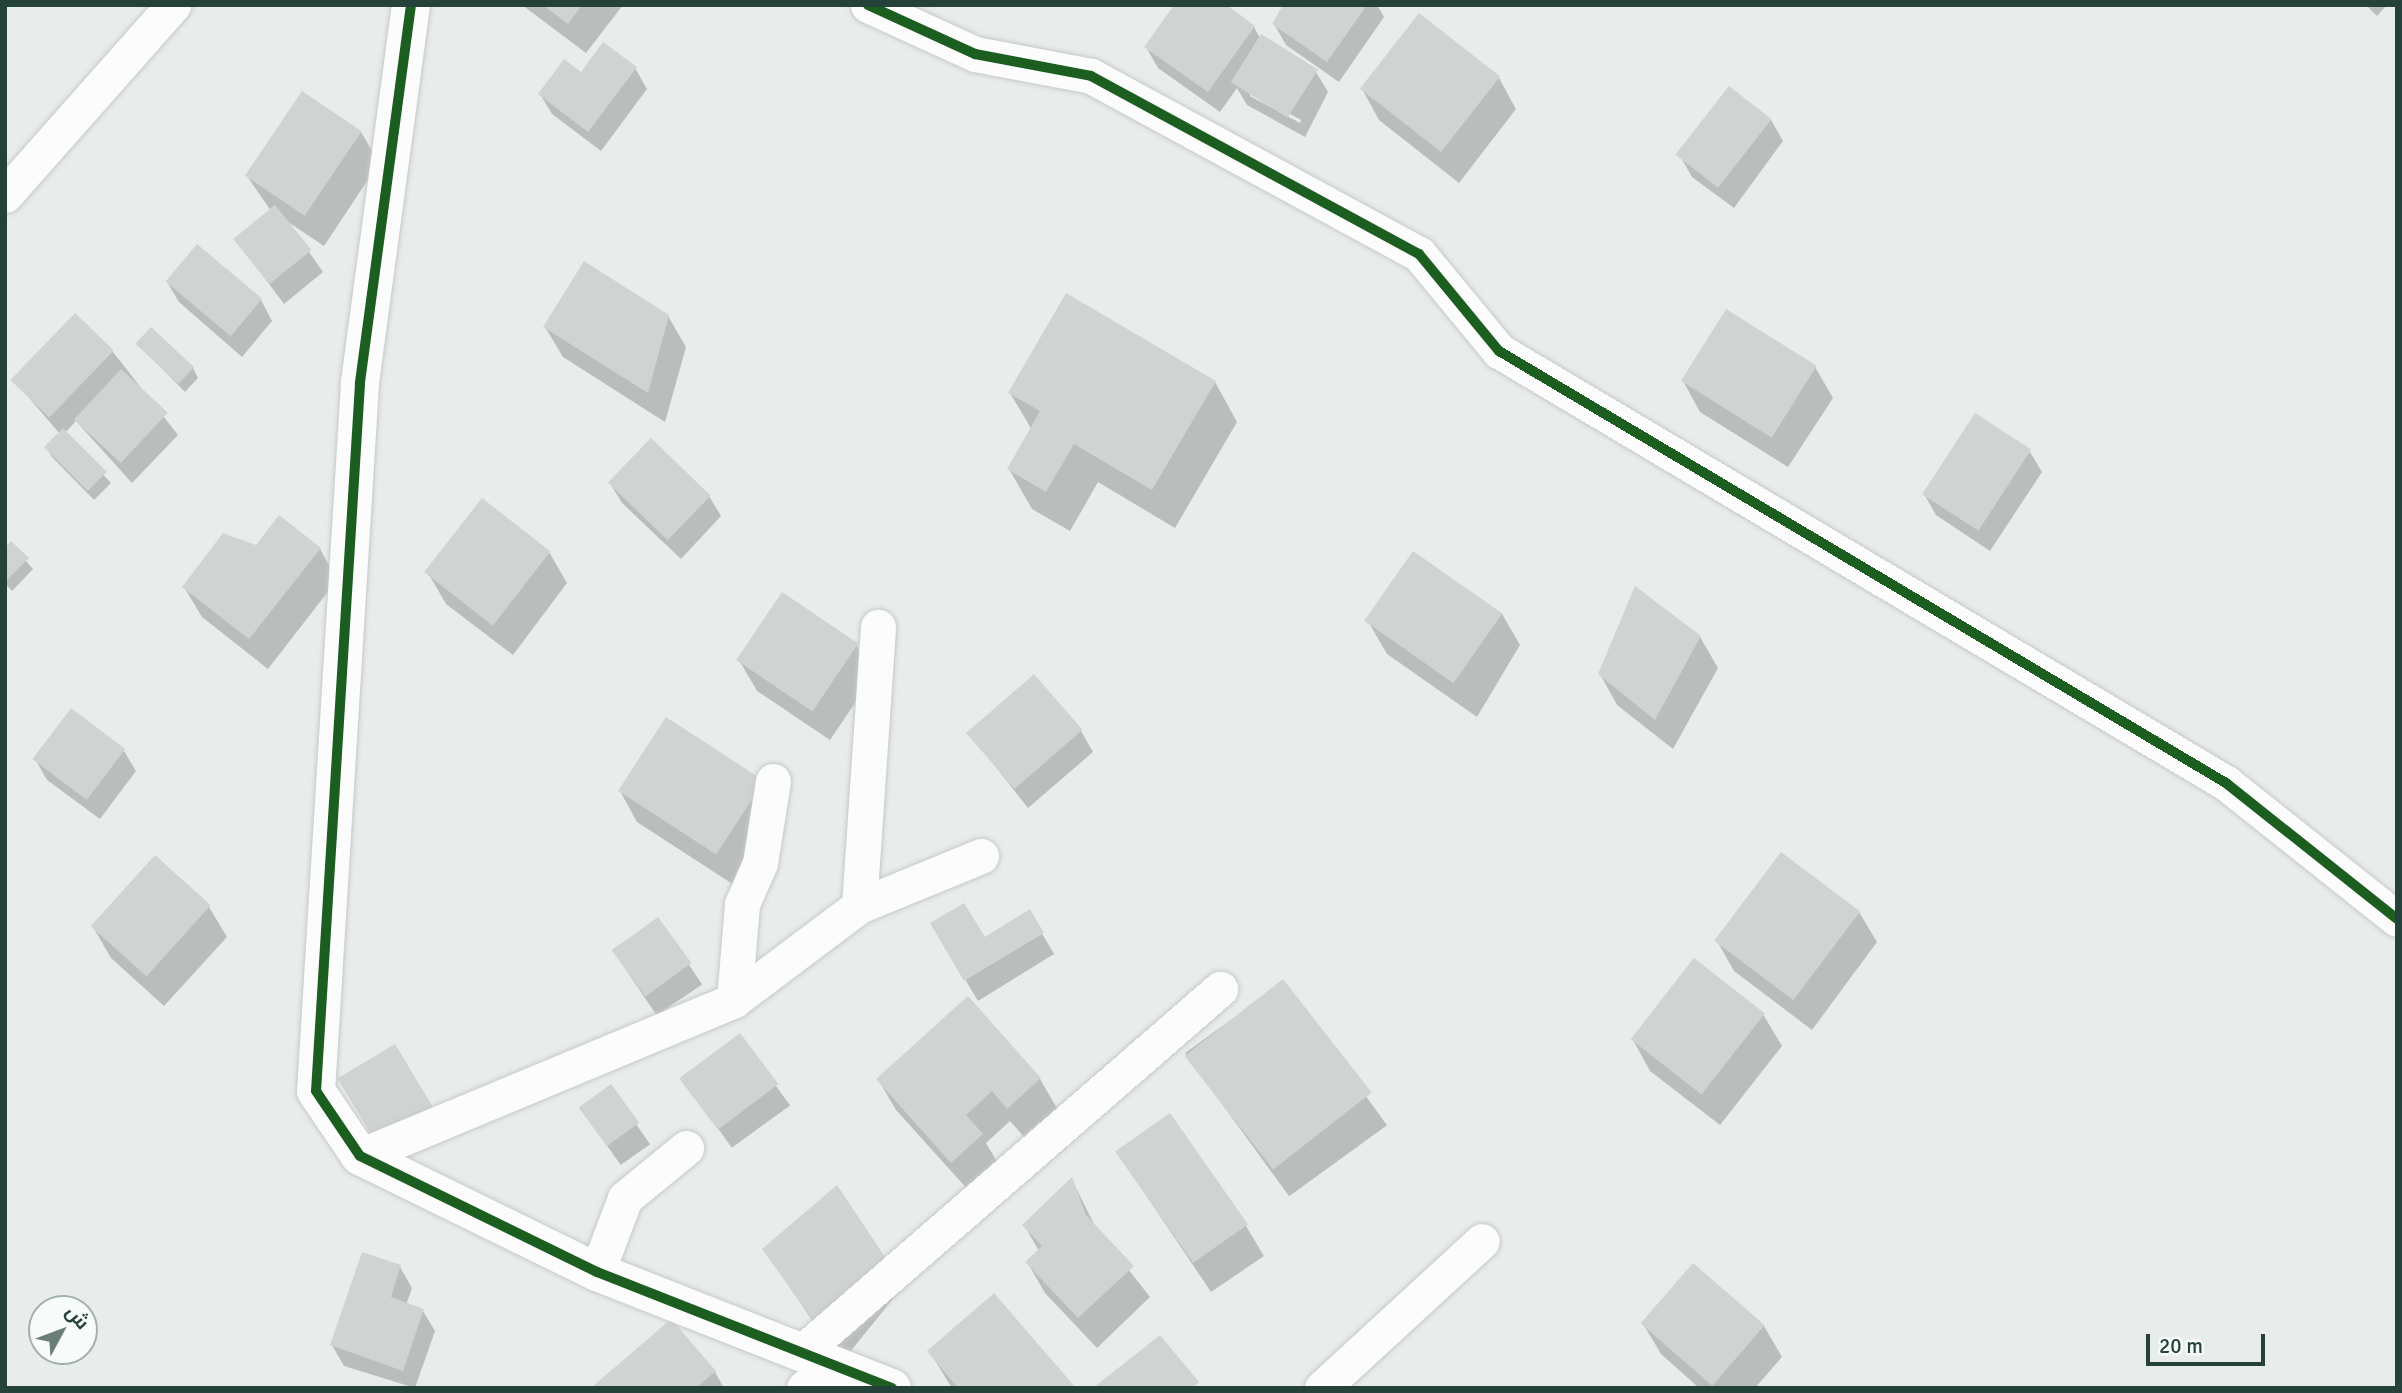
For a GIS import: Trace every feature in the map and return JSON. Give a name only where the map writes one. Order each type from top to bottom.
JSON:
[{"type":"street","points":[[5,195],[173,5]]},
{"type":"street","points":[[411,5],[360,384],[316,1091],[360,1156],[597,1272],[813,1368],[892,1388]]},
{"type":"street","points":[[868,5],[975,54],[1091,76],[1419,254],[1499,351],[2227,783],[2397,919]]},
{"type":"street","points":[[859,906],[878,626]]},
{"type":"street","points":[[734,1000],[742,904],[760,863],[773,781]]},
{"type":"street","points":[[360,1156],[734,1000],[859,906],[981,856]]},
{"type":"street","points":[[813,1368],[1220,989]]},
{"type":"street","points":[[597,1272],[625,1198],[686,1148]]},
{"type":"street","points":[[1322,1388],[1482,1241]]},
{"type":"building","points":[[543,5],[582,5],[568,24]]},
{"type":"building","points":[[1174,5],[1227,5],[1255,26],[1208,92],[1144,47]]},
{"type":"building","points":[[1283,5],[1367,5],[1327,62],[1272,24]]},
{"type":"building","points":[[1419,13],[1500,76],[1441,152],[1360,89]]},
{"type":"building","points":[[1261,34],[1318,70],[1288,118],[1231,82]]},
{"type":"building","points":[[603,42],[637,67],[588,132],[538,94],[564,59],[581,72]]},
{"type":"building","points":[[1729,86],[1772,119],[1718,188],[1675,155]]},
{"type":"building","points":[[302,91],[362,131],[305,216],[245,176]]},
{"type":"building","points":[[275,205],[312,250],[270,284],[233,239]]},
{"type":"building","points":[[197,244],[262,299],[231,336],[166,282]]},
{"type":"building","points":[[584,261],[669,315],[648,393],[543,327]]},
{"type":"building","points":[[1066,293],[1216,381],[1152,490],[1074,444],[1046,492],[1007,469],[1040,411],[1008,393]]},
{"type":"building","points":[[1726,309],[1817,366],[1772,438],[1681,381]]},
{"type":"building","points":[[75,313],[114,351],[49,417],[10,380]]},
{"type":"building","points":[[151,327],[194,367],[178,384],[135,344]]},
{"type":"building","points":[[121,369],[168,413],[121,463],[74,419]]},
{"type":"building","points":[[1975,413],[2031,449],[1978,531],[1922,494]]},
{"type":"building","points":[[63,428],[107,472],[88,491],[44,447]]},
{"type":"building","points":[[651,438],[711,496],[668,540],[608,483]]},
{"type":"building","points":[[482,498],[551,552],[493,626],[424,572]]},
{"type":"building","points":[[279,515],[321,548],[249,639],[182,587],[223,533],[256,545]]},
{"type":"building","points":[[11,541],[29,558],[5,582],[5,548]]},
{"type":"building","points":[[1413,551],[1502,614],[1454,683],[1364,621]]},
{"type":"building","points":[[1635,586],[1701,636],[1655,720],[1598,674]]},
{"type":"building","points":[[782,592],[858,643],[812,711],[736,660]]},
{"type":"building","points":[[1034,674],[1083,730],[1015,789],[966,733]]},
{"type":"building","points":[[71,708],[125,749],[87,800],[32,759]]},
{"type":"building","points":[[666,717],[764,781],[716,855],[618,791]]},
{"type":"building","points":[[1781,852],[1860,912],[1793,1000],[1714,941]]},
{"type":"building","points":[[155,855],[211,905],[146,977],[91,926]]},
{"type":"building","points":[[964,903],[985,937],[1030,909],[1044,933],[964,981],[930,923]]},
{"type":"building","points":[[658,917],[692,963],[645,997],[612,951]]},
{"type":"building","points":[[1694,958],[1765,1013],[1702,1095],[1631,1039]]},
{"type":"building","points":[[1283,979],[1372,1092],[1273,1169],[1184,1056]]},
{"type":"building","points":[[968,996],[1041,1078],[1007,1109],[992,1091],[966,1115],[983,1134],[951,1163],[876,1079]]},
{"type":"building","points":[[740,1033],[779,1084],[718,1130],[679,1079]]},
{"type":"building","points":[[395,1044],[433,1107],[376,1142],[338,1079]]},
{"type":"building","points":[[611,1084],[639,1123],[607,1146],[579,1108]]},
{"type":"building","points":[[1170,1113],[1248,1224],[1193,1263],[1115,1151]]},
{"type":"building","points":[[1072,1177],[1086,1215],[1134,1266],[1078,1318],[1025,1262],[1042,1246],[1022,1225]]},
{"type":"building","points":[[837,1185],[885,1257],[823,1334],[762,1249]]},
{"type":"building","points":[[362,1252],[401,1265],[391,1297],[424,1309],[403,1371],[330,1345]]},
{"type":"building","points":[[1693,1263],[1765,1325],[1712,1386],[1641,1323]]},
{"type":"building","points":[[994,1293],[1076,1388],[958,1388],[927,1351]]},
{"type":"building","points":[[671,1319],[716,1371],[696,1388],[591,1388]]},
{"type":"building","points":[[1160,1335],[1199,1382],[1192,1388],[1093,1388]]},
{"type":"cycle path","points":[[411,5],[360,384],[316,1091],[360,1156],[597,1272],[892,1388]]},
{"type":"cycle path","points":[[868,5],[975,54],[1091,76],[1419,254],[1499,351],[2226,783],[2397,919]]}]
